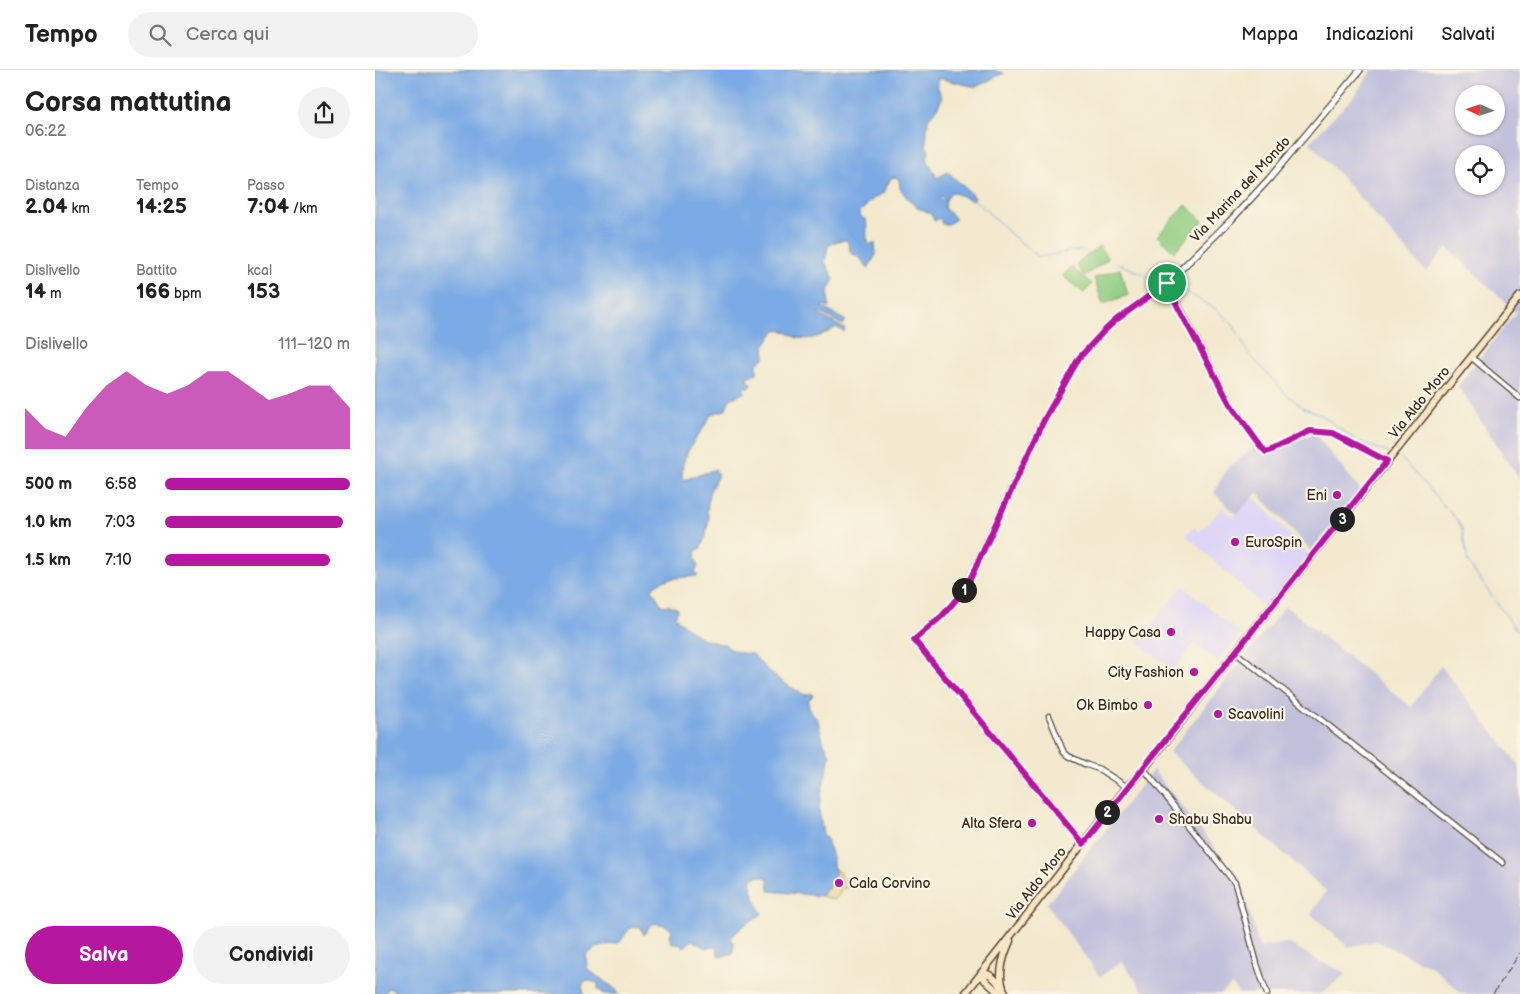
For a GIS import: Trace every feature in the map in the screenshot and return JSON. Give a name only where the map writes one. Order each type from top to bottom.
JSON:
[{"type":"main road","name":"Via Aldo Moro","points":[[965,994],[1127,787],[1520,296]]},
{"type":"main road","points":[[1003,993],[1002,961],[1015,931]]},
{"type":"main road","points":[[981,973],[987,973],[992,976],[1003,993]]},
{"type":"street","name":"Via Marina del Mondo","points":[[1083,844],[914,640],[942,616],[966,588],[1044,420],[1079,358],[1109,326],[1167,283],[1229,221],[1269,178],[1360,70]]},
{"type":"street","points":[[1167,283],[1230,404],[1266,452],[1310,431],[1333,433],[1387,461]]},
{"type":"street","points":[[1471,357],[1520,398]]},
{"type":"street","points":[[1235,652],[1503,863]]},
{"type":"street","points":[[1049,716],[1063,751],[1068,756],[1099,769],[1127,787]]},
{"type":"street","points":[[1143,769],[1235,883],[1267,994]]},
{"type":"shaded area","points":[[1372,70],[1520,70],[1520,480],[1458,386],[1516,312],[1447,247],[1426,272],[1310,142],[1355,95]]},
{"type":"shaded area","points":[[1312,434],[1316,435],[1361,491],[1311,551],[1257,492],[1237,515],[1214,493],[1227,468],[1256,446],[1266,455]]},
{"type":"shaded area","points":[[1253,496],[1309,556],[1265,608],[1186,535],[1194,527],[1199,532],[1223,507],[1233,518]]},
{"type":"shaded area","points":[[1183,586],[1241,634],[1218,662],[1194,643],[1173,670],[1137,642]]},
{"type":"shaded area","points":[[1285,606],[1411,707],[1441,666],[1520,767],[1520,994],[1462,994],[1434,968],[1376,941],[1348,947],[1311,914],[1326,891],[1169,752]]},
{"type":"shaded area","points":[[1153,770],[1241,881],[1259,947],[1288,943],[1319,961],[1347,973],[1321,994],[1264,994],[1262,990],[1257,994],[1239,994],[1232,985],[1220,994],[1145,994],[1122,961],[1100,977],[1047,904]]},
{"type":"green space","points":[[1186,205],[1203,221],[1174,252],[1157,236]]},
{"type":"green space","points":[[1099,246],[1108,259],[1084,276],[1076,264]]},
{"type":"green space","points":[[1071,267],[1092,284],[1084,293],[1063,276]]},
{"type":"green space","points":[[1120,269],[1128,295],[1103,304],[1094,278]]},
{"type":"sand","name":"Cala Corvino","points":[[833,867],[840,873],[840,877],[843,880],[848,881],[846,888],[841,889],[834,900],[821,896],[830,885],[835,874]]},
{"type":"water","points":[[375,70],[993,70],[1004,73],[976,87],[938,78],[938,88],[942,98],[936,110],[928,119],[926,145],[929,152],[927,159],[937,178],[948,172],[975,197],[973,200],[951,192],[946,200],[940,196],[939,199],[946,201],[944,208],[956,219],[948,224],[942,224],[940,218],[934,221],[932,215],[917,208],[900,188],[899,179],[891,178],[883,193],[873,199],[860,212],[860,216],[866,220],[869,244],[875,243],[876,255],[868,268],[860,258],[851,253],[847,240],[837,241],[828,246],[825,262],[834,279],[828,291],[829,308],[823,305],[822,307],[846,321],[843,325],[819,312],[818,314],[845,329],[844,332],[836,327],[818,337],[803,339],[783,331],[775,331],[764,346],[765,357],[757,364],[757,373],[747,378],[752,385],[749,388],[744,386],[743,389],[746,392],[730,399],[725,410],[711,414],[691,446],[682,471],[683,480],[715,469],[718,475],[709,493],[707,512],[709,518],[706,535],[700,549],[696,550],[695,558],[698,566],[695,572],[698,576],[667,580],[652,589],[662,606],[669,605],[678,609],[675,617],[704,639],[725,644],[734,651],[753,654],[764,667],[783,682],[805,695],[811,693],[813,695],[808,701],[809,708],[818,721],[823,741],[830,755],[819,811],[823,834],[828,841],[836,874],[821,896],[769,891],[768,878],[757,876],[751,880],[758,907],[762,914],[746,924],[730,938],[734,943],[733,953],[719,957],[716,947],[705,948],[692,940],[684,947],[679,943],[672,943],[670,936],[672,931],[663,924],[651,924],[644,935],[640,926],[630,928],[620,942],[596,948],[586,955],[587,968],[620,994],[604,994],[598,989],[598,983],[586,980],[582,985],[584,994],[396,994],[392,988],[387,988],[385,994],[375,994]]},
{"type":"waterway","points":[[974,199],[1014,237],[1039,257],[1080,250],[1086,251]]},
{"type":"waterway","points":[[1117,263],[1148,276]]},
{"type":"waterway","points":[[1176,286],[1216,309],[1234,326],[1248,353],[1287,395],[1304,408],[1320,414],[1357,441],[1389,453]]},
{"type":"waterway","points":[[1400,457],[1457,520],[1462,529],[1468,563],[1520,635]]},
{"type":"railway","points":[[1493,994],[1520,953]]},
{"type":"place","name":"Eni","points":[[1337,495]]},
{"type":"place","name":"EuroSpin","points":[[1235,542]]},
{"type":"place","name":"Happy Casa","points":[[1171,632]]},
{"type":"place","name":"City Fashion","points":[[1194,672]]},
{"type":"place","name":"Ok Bimbo","points":[[1148,705]]},
{"type":"place","name":"Scavolini","points":[[1218,714]]},
{"type":"place","name":"Shabu Shabu","points":[[1159,819]]},
{"type":"place","name":"Alta Sfera","points":[[1032,823]]},
{"type":"place","name":"Cala Corvino","points":[[839,883]]},
{"type":"route","points":[[1167,283],[1230,404],[1266,452],[1310,431],[1333,433],[1387,461],[1083,844],[914,640],[956,602],[966,588],[1044,420],[1079,358],[1116,320],[1167,283]]}]
